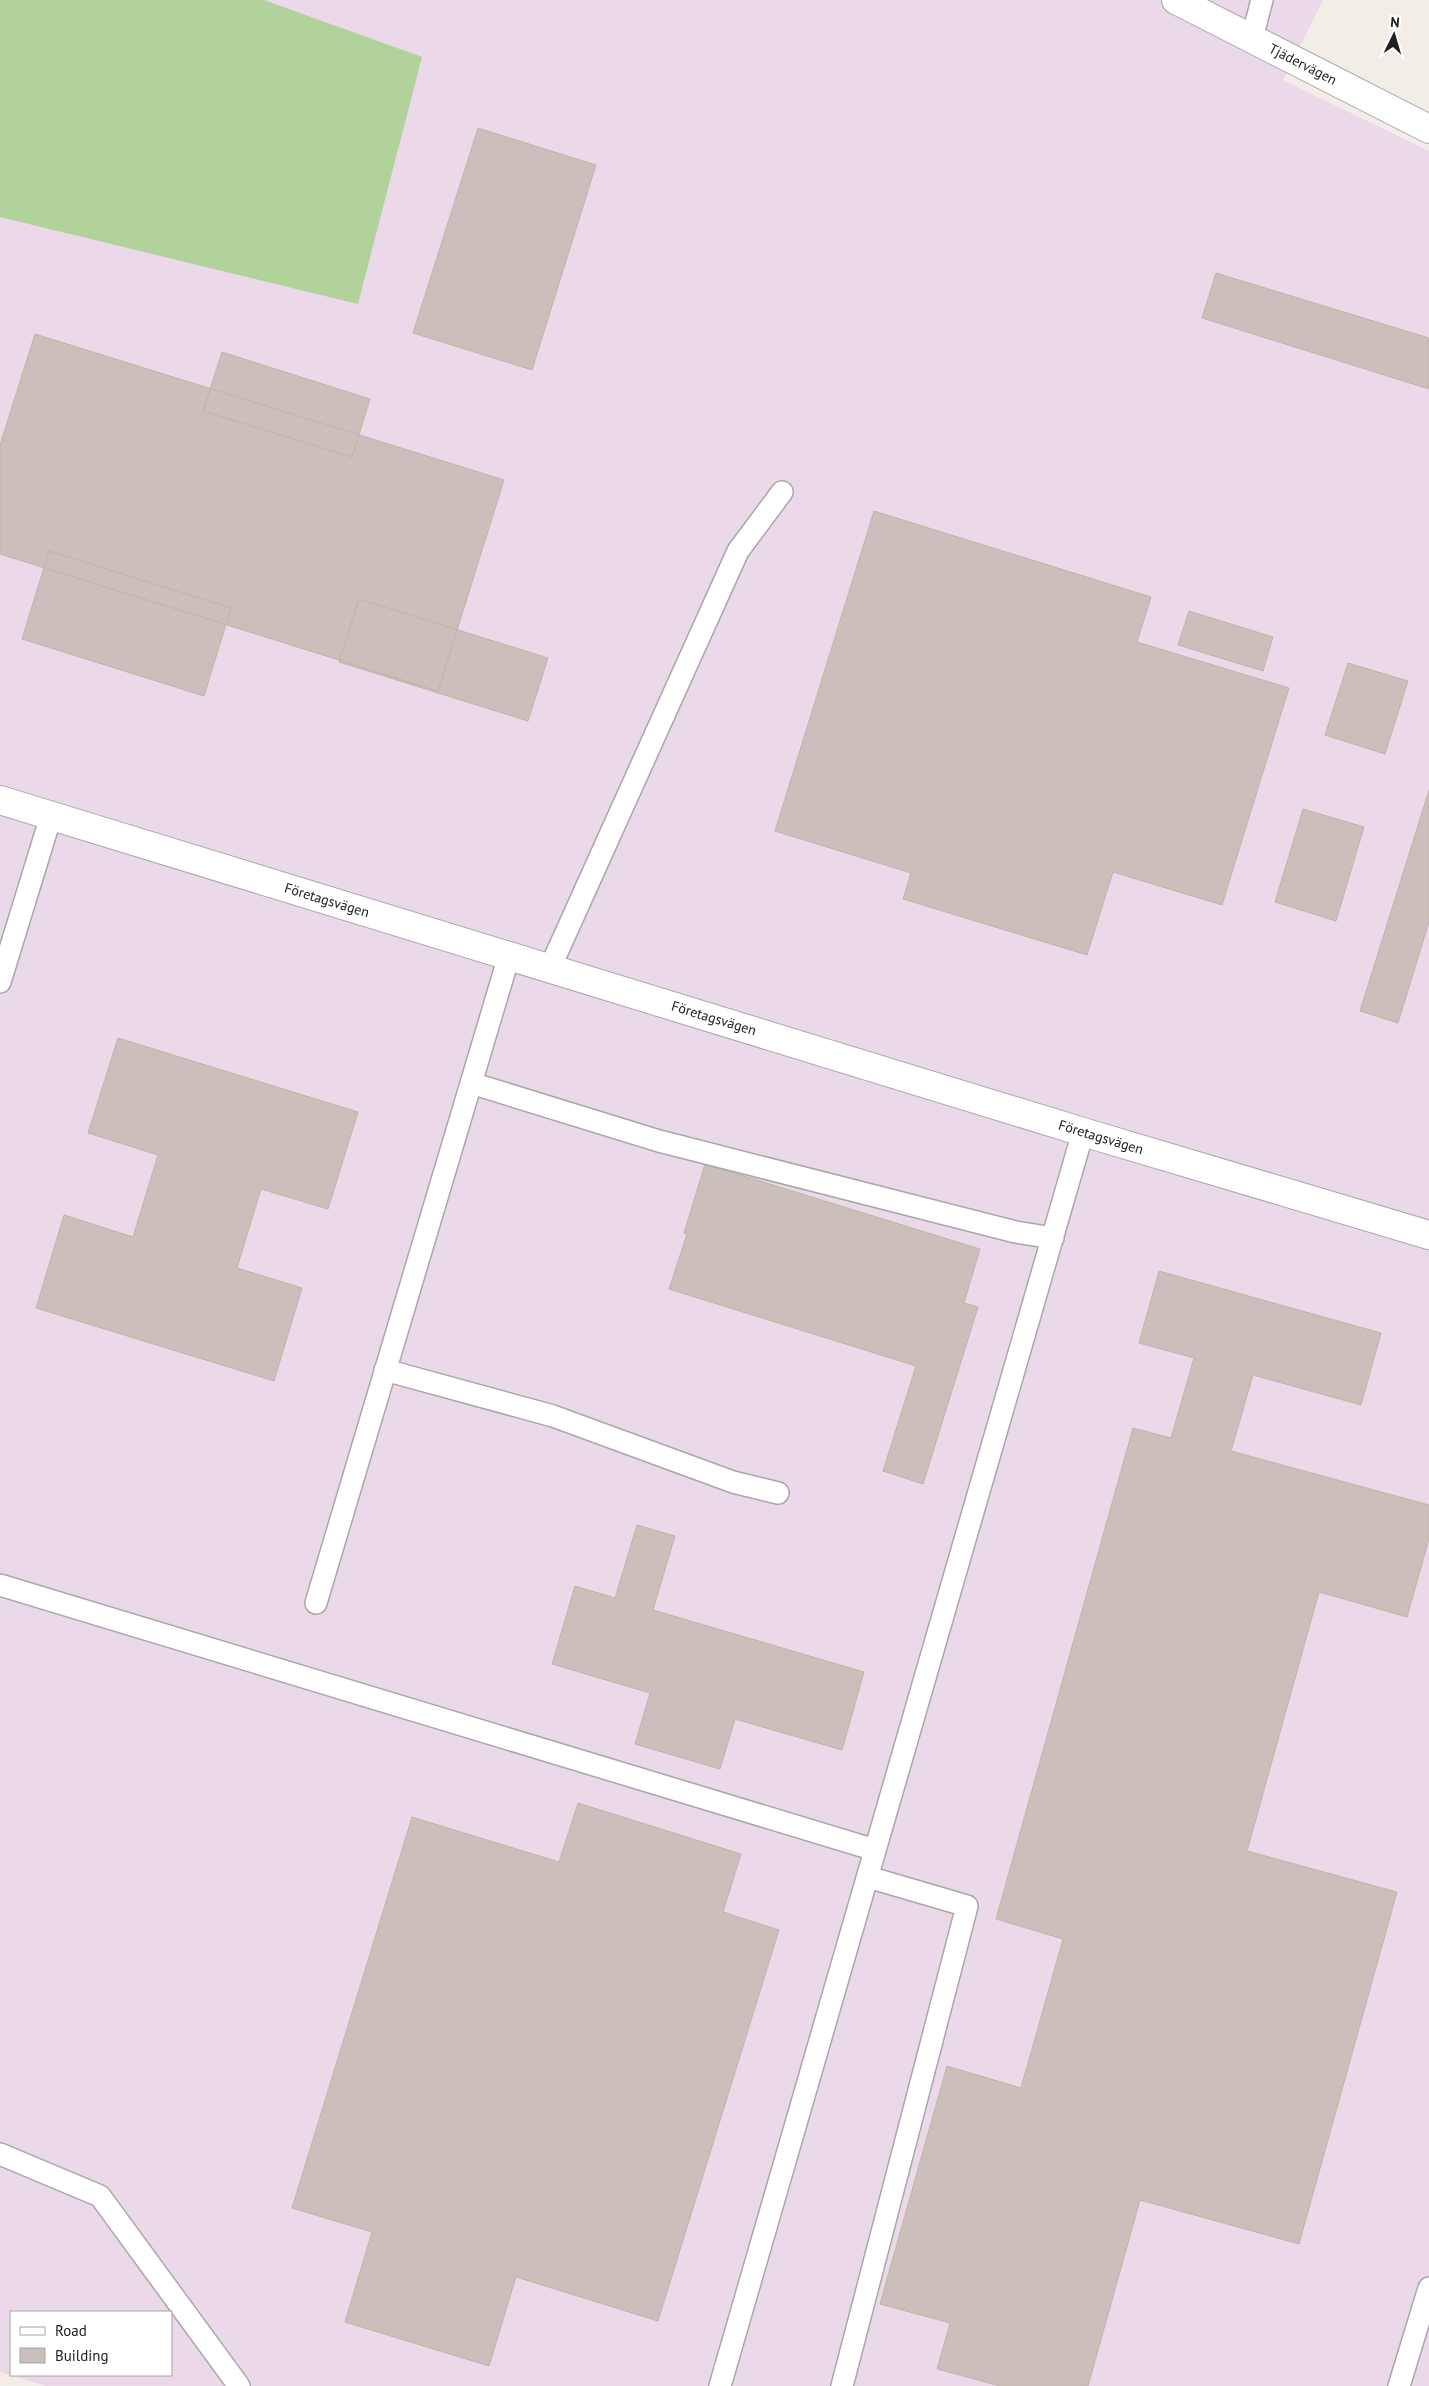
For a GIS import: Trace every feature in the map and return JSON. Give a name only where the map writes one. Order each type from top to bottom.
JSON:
[{"type":"street","name":"Tjädervägen","points":[[1176,0],[1429,128]]},
{"type":"street","name":"Företagsvägen","points":[[0,800],[1083,1132],[1429,1234]]},
{"type":"lane","points":[[1252,38],[1262,0]]},
{"type":"lane","points":[[550,968],[738,551],[782,492]]},
{"type":"lane","points":[[0,982],[51,816]]},
{"type":"lane","points":[[316,1603],[509,956]]},
{"type":"lane","points":[[471,1083],[659,1141],[1006,1229],[1053,1238]]},
{"type":"lane","points":[[720,2386],[1083,1132]]},
{"type":"lane","points":[[385,1370],[553,1416],[733,1482],[778,1493]]},
{"type":"lane","points":[[0,1585],[875,1850]]},
{"type":"lane","points":[[842,2386],[967,1906],[868,1877]]},
{"type":"lane","points":[[0,2154],[100,2196],[239,2386]]},
{"type":"lane","points":[[1399,2386],[1429,2288]]},
{"type":"shaded area","points":[[0,0],[1323,0],[1283,80],[1429,151],[1429,2386],[46,2386],[13,2376],[172,2376],[172,2311],[10,2311],[10,2375],[0,2372]]},
{"type":"green space","points":[[0,0],[264,0],[422,57],[358,304],[0,217]]},
{"type":"building","points":[[478,128],[596,165],[532,370],[413,333]]},
{"type":"building","points":[[1216,273],[1429,338],[1429,389],[1202,318]]},
{"type":"building","points":[[35,334],[504,480],[438,691],[0,554],[0,445]]},
{"type":"building","points":[[222,352],[370,399],[352,457],[203,411]]},
{"type":"building","points":[[874,511],[1151,597],[1137,642],[1289,688],[1222,905],[1113,872],[1087,955],[903,899],[911,873],[775,831]]},
{"type":"building","points":[[49,551],[231,608],[204,696],[22,639]]},
{"type":"building","points":[[359,599],[548,658],[528,721],[339,662]]},
{"type":"building","points":[[1189,611],[1273,637],[1263,671],[1178,645]]},
{"type":"building","points":[[1348,663],[1408,681],[1385,754],[1325,735]]},
{"type":"building","points":[[1429,790],[1429,922],[1398,1023],[1360,1011]]},
{"type":"building","points":[[1303,809],[1364,827],[1336,921],[1275,902]]},
{"type":"building","points":[[118,1038],[358,1112],[328,1209],[261,1189],[237,1268],[302,1288],[274,1381],[36,1308],[64,1215],[133,1237],[158,1155],[88,1133]]},
{"type":"building","points":[[705,1164],[980,1249],[964,1303],[978,1307],[923,1484],[883,1471],[916,1366],[669,1289],[687,1234],[684,1233]]},
{"type":"building","points":[[1159,1271],[1381,1333],[1361,1405],[1253,1375],[1231,1451],[1429,1505],[1429,1539],[1407,1617],[1319,1592],[1247,1851],[1397,1892],[1299,2244],[1140,2200],[1088,2386],[1000,2386],[937,2369],[950,2323],[880,2304],[947,2066],[1021,2088],[1063,1939],[996,1919],[1133,1428],[1171,1438],[1194,1358],[1139,1343]]},
{"type":"building","points":[[637,1525],[675,1536],[653,1610],[864,1672],[842,1750],[735,1719],[720,1769],[635,1744],[650,1693],[552,1664],[575,1586],[615,1598]]},
{"type":"building","points":[[578,1803],[741,1854],[723,1912],[779,1930],[658,2321],[516,2277],[489,2366],[345,2322],[372,2232],[292,2208],[412,1817],[559,1862]]}]
